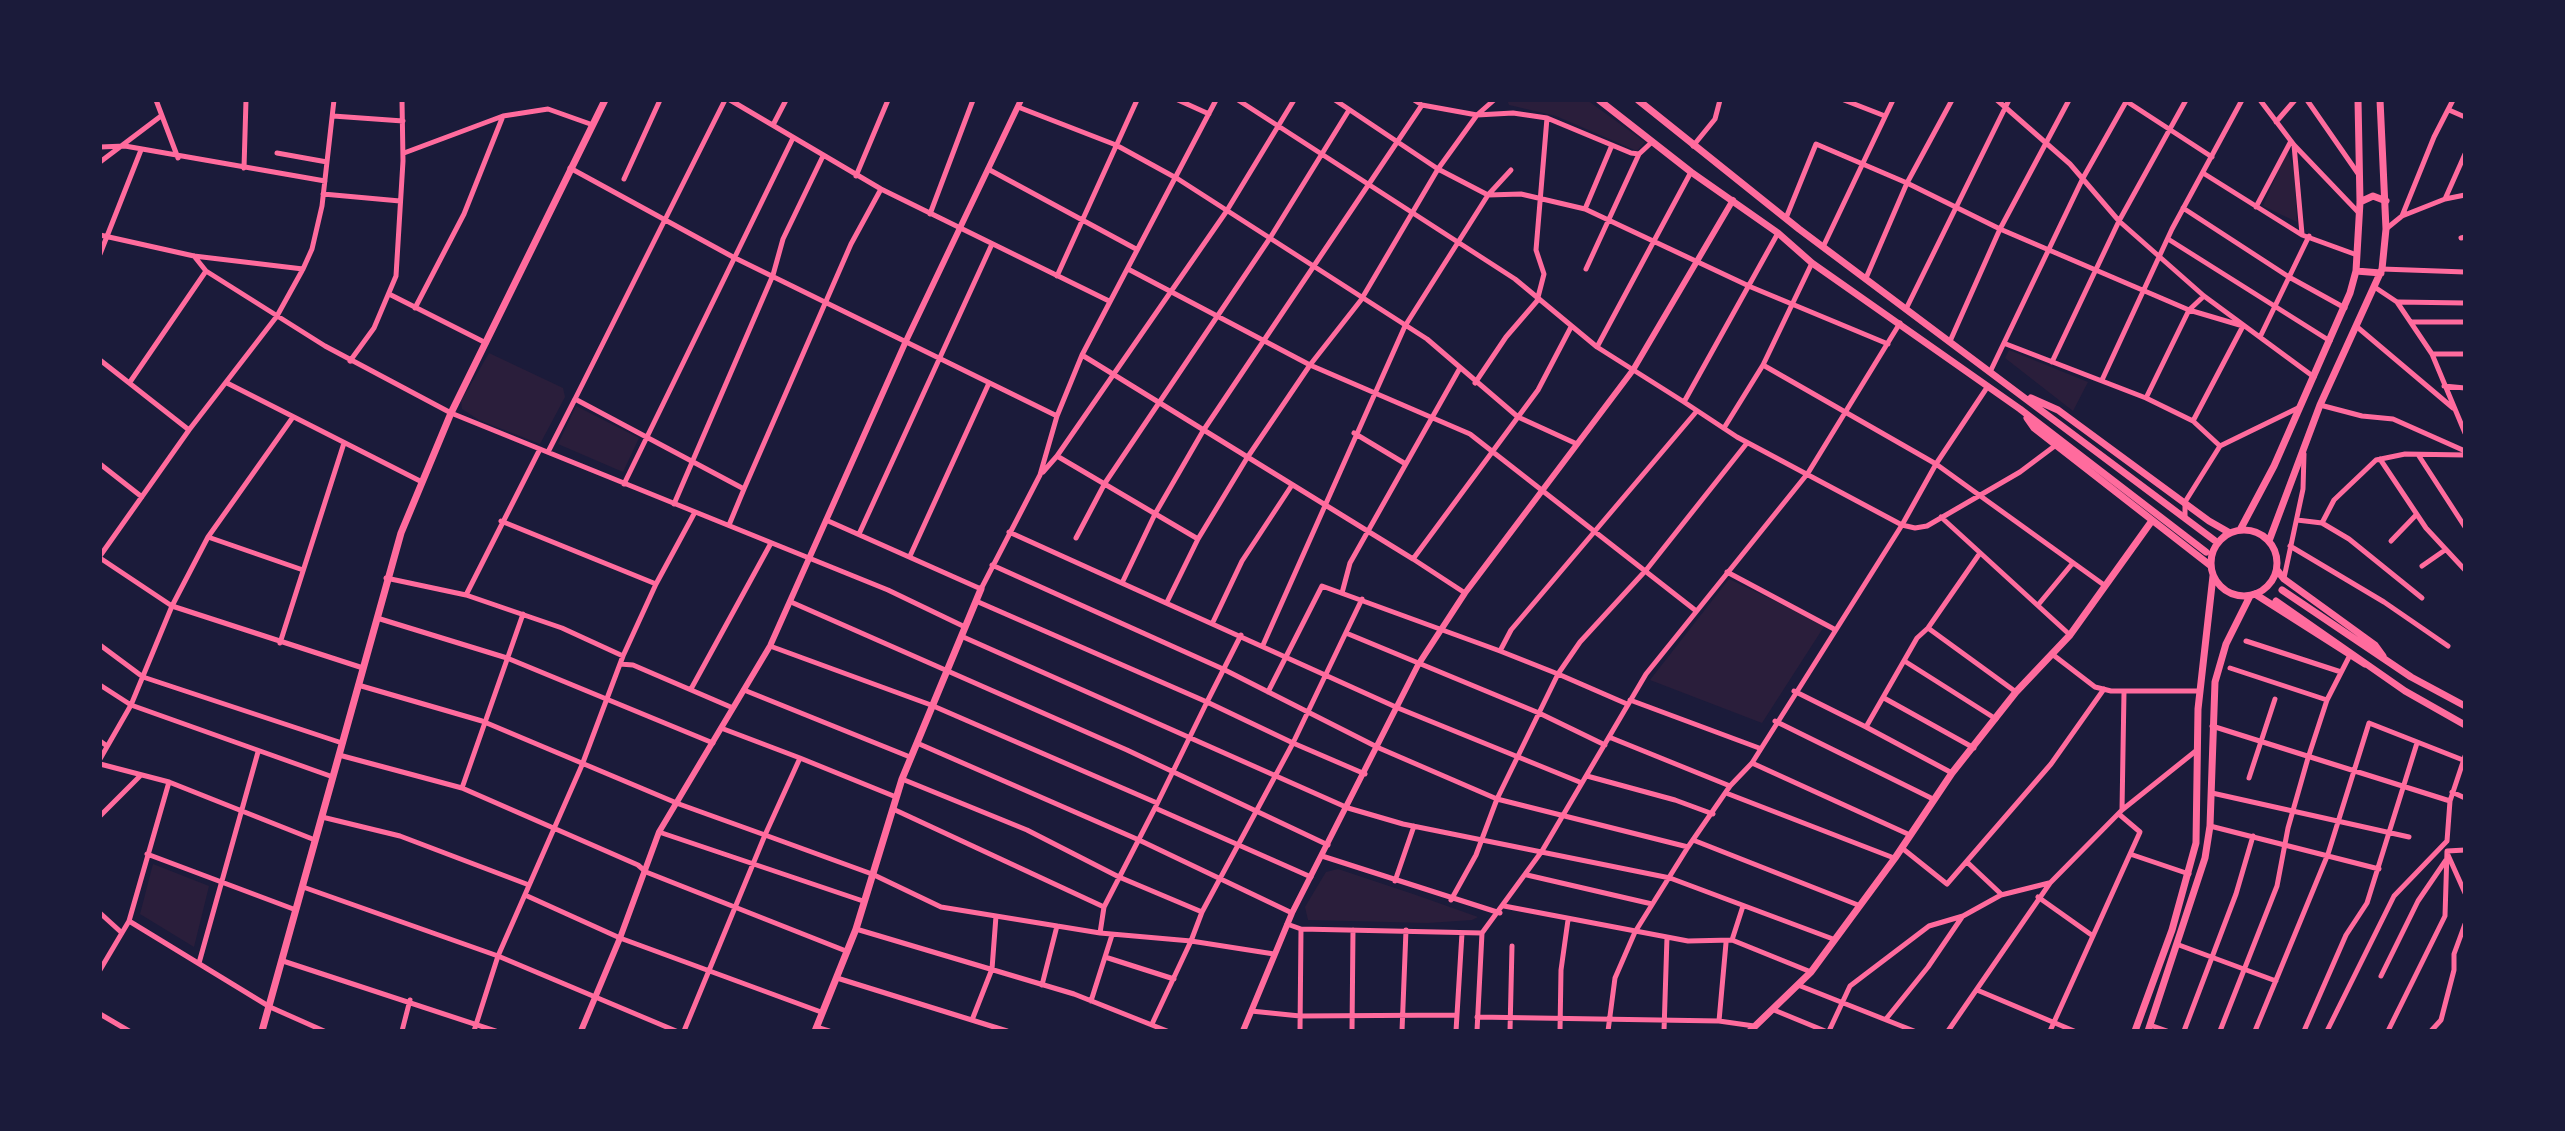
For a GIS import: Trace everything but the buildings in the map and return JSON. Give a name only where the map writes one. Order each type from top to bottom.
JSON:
[{"type":"main road","points":[[262,1031],[386,578],[451,413],[605,100]]},
{"type":"main road","points":[[1599,100],[1691,172],[1778,233],[1812,263],[1901,322],[2020,409],[2206,552]]},
{"type":"main road","points":[[1638,100],[1823,247],[1951,339],[2214,540]]},
{"type":"main road","points":[[2240,530],[2260,495],[2315,377],[2350,293],[2356,271],[2361,179],[2358,100]]},
{"type":"main road","points":[[2269,541],[2320,405],[2382,271],[2386,201],[2380,100]]},
{"type":"main road","points":[[2360,202],[2373,196],[2386,201]]},
{"type":"main road","points":[[2356,271],[2382,271]]},
{"type":"main road","points":[[2026,397],[2042,400],[2058,410],[2230,533]]},
{"type":"main road","points":[[2020,409],[2034,428],[2211,566]]},
{"type":"main road","points":[[1752,1028],[1811,972],[1895,858],[1952,773],[1997,720],[2016,692],[2070,635],[2151,522]]},
{"type":"main road","points":[[2135,1031],[2189,874],[2198,827],[2201,691],[2215,547],[2230,533],[2240,530],[2261,534],[2275,549],[2277,570],[2284,579],[2375,645],[2387,661]]},
{"type":"main road","points":[[2149,1028],[2179,945],[2205,858],[2212,793],[2212,726],[2220,662],[2253,595],[2268,587],[2277,570]]},
{"type":"main road","points":[[2213,576],[2229,593],[2253,595],[2349,657],[2381,672]]},
{"type":"main road","points":[[815,1029],[856,929],[910,757],[981,589]]},
{"type":"main road","points":[[2282,590],[2387,661],[2465,706]]},
{"type":"main road","points":[[2276,601],[2465,725]]},
{"type":"street","points":[[156,100],[178,158]]},
{"type":"street","points":[[244,168],[246,100]]},
{"type":"street","points":[[334,100],[323,194],[312,249],[303,269],[277,316],[189,430],[100,557],[172,606],[363,668]]},
{"type":"street","points":[[350,361],[374,328],[391,295],[396,276],[403,153],[402,100]]},
{"type":"street","points":[[624,179],[660,100]]},
{"type":"street","points":[[548,452],[728,100],[856,176],[1109,301]]},
{"type":"street","points":[[773,125],[786,100]]},
{"type":"street","points":[[856,176],[888,100]]},
{"type":"street","points":[[930,214],[973,100]]},
{"type":"street","points":[[1057,276],[1137,100]]},
{"type":"street","points":[[1178,100],[1209,114]]},
{"type":"street","points":[[826,520],[981,589],[1040,475],[1057,416],[1082,355],[1136,249],[1178,179],[1216,100]]},
{"type":"street","points":[[1238,100],[1515,279],[1537,301],[1597,347],[1696,412],[1747,443],[1902,525],[1927,526],[2020,472],[2056,445]]},
{"type":"street","points":[[1040,475],[1057,456],[1226,212],[1294,100]]},
{"type":"street","points":[[1335,100],[1438,169],[1488,195],[1521,194],[1585,209],[1751,287],[1888,344]]},
{"type":"street","points":[[1414,100],[1422,105],[1477,115],[1513,113],[1547,118],[1639,154]]},
{"type":"street","points":[[1167,602],[1198,539],[1247,458],[1310,365],[1361,300],[1438,169],[1477,115],[1494,100]]},
{"type":"street","points":[[1693,146],[1715,119],[1720,100]]},
{"type":"street","points":[[1844,100],[1885,116]]},
{"type":"street","points":[[1823,247],[1893,100]]},
{"type":"street","points":[[1866,278],[1907,183],[1952,100]]},
{"type":"street","points":[[1997,100],[2007,103],[2047,142],[2119,221],[2243,326]]},
{"type":"street","points":[[1951,339],[2000,229],[2069,100]]},
{"type":"street","points":[[1991,370],[2083,178],[2126,100],[2212,157]]},
{"type":"street","points":[[2052,362],[2119,221],[2186,100]]},
{"type":"street","points":[[2102,380],[2183,208],[2242,100]]},
{"type":"street","points":[[2260,100],[2293,142],[2359,214]]},
{"type":"street","points":[[2276,122],[2295,100]]},
{"type":"street","points":[[2307,100],[2361,179]]},
{"type":"street","points":[[2402,216],[2453,100]]},
{"type":"street","points":[[581,1031],[646,872],[659,832],[668,813],[679,804],[770,646],[906,341],[1020,103],[1116,145],[1178,179],[1405,326],[1518,417],[1578,445]]},
{"type":"street","points":[[1906,309],[2007,103]]},
{"type":"street","points":[[1122,583],[1155,514],[1203,431],[1316,268],[1422,105]]},
{"type":"street","points":[[403,153],[503,116],[548,109],[593,125]]},
{"type":"street","points":[[1076,538],[1105,483],[1270,238],[1349,110]]},
{"type":"street","points":[[2449,110],[2465,117]]},
{"type":"street","points":[[100,162],[161,116]]},
{"type":"street","points":[[333,116],[403,121]]},
{"type":"street","points":[[415,308],[464,214],[503,116]]},
{"type":"street","points":[[1475,383],[1506,337],[1537,301],[1544,274],[1536,250],[1547,118]]},
{"type":"street","points":[[624,484],[793,138]]},
{"type":"street","points":[[1586,269],[1639,154],[1653,142]]},
{"type":"street","points":[[2256,207],[2293,142]]},
{"type":"street","points":[[2293,142],[2302,235]]},
{"type":"street","points":[[1786,218],[1816,144],[1862,162],[2049,251],[2189,310],[2243,326],[2261,335],[2315,377]]},
{"type":"street","points":[[1585,209],[1612,145]]},
{"type":"street","points":[[100,147],[125,146],[178,158],[325,181]]},
{"type":"street","points":[[100,254],[103,236],[141,150]]},
{"type":"street","points":[[277,153],[327,162]]},
{"type":"street","points":[[2445,199],[2465,154]]},
{"type":"street","points":[[674,504],[773,275],[783,239],[823,156]]},
{"type":"street","points":[[570,168],[733,257],[829,301],[1057,416]]},
{"type":"street","points":[[988,169],[1136,249]]},
{"type":"street","points":[[1263,645],[1323,502],[1405,326],[1488,195],[1511,170]]},
{"type":"street","points":[[1597,347],[1691,172]]},
{"type":"street","points":[[2203,173],[2302,235],[2357,255]]},
{"type":"street","points":[[729,525],[829,301],[851,244],[881,189]]},
{"type":"street","points":[[323,194],[400,201]]},
{"type":"street","points":[[2386,229],[2402,216],[2445,199],[2465,195]]},
{"type":"street","points":[[1243,1030],[1292,913],[1379,748],[1418,665],[1465,593],[1633,370],[1733,200]]},
{"type":"street","points":[[2183,208],[2289,277],[2345,308]]},
{"type":"street","points":[[1684,402],[1751,287],[1778,233]]},
{"type":"street","points":[[103,236],[194,256],[303,269]]},
{"type":"street","points":[[2261,335],[2309,236]]},
{"type":"street","points":[[2168,239],[2330,341]]},
{"type":"street","points":[[859,534],[992,244]]},
{"type":"street","points":[[194,256],[206,271],[350,361],[451,413],[810,557],[965,627]]},
{"type":"street","points":[[1724,428],[1763,365],[1812,263]]},
{"type":"street","points":[[1128,269],[1310,365],[1470,434],[1596,529],[1695,610]]},
{"type":"street","points":[[130,382],[206,271]]},
{"type":"street","points":[[2382,271],[2465,272]]},
{"type":"street","points":[[2376,288],[2397,302],[2432,354],[2465,433]]},
{"type":"street","points":[[391,295],[486,343]]},
{"type":"street","points":[[2146,398],[2189,310],[2204,296]]},
{"type":"street","points":[[2397,302],[2465,303]]},
{"type":"street","points":[[1477,1031],[1482,933],[1527,875],[1629,702],[1695,610],[1808,473],[1847,415],[1901,322]]},
{"type":"street","points":[[2412,322],[2465,322]]},
{"type":"street","points":[[2193,421],[2243,326]]},
{"type":"street","points":[[2356,326],[2457,411]]},
{"type":"street","points":[[1413,559],[1538,390],[1571,327]]},
{"type":"street","points":[[2006,344],[2146,398],[2193,421],[2220,446]]},
{"type":"street","points":[[2432,354],[2465,354]]},
{"type":"street","points":[[1082,355],[1367,529],[1465,593]]},
{"type":"street","points":[[100,360],[189,430]]},
{"type":"street","points":[[1763,365],[1936,464],[2104,585]]},
{"type":"street","points":[[1342,593],[1350,563],[1367,529],[1460,368]]},
{"type":"street","points":[[227,383],[422,482]]},
{"type":"street","points":[[910,556],[989,383]]},
{"type":"street","points":[[1608,1031],[1615,978],[1635,932],[1730,786],[1752,763],[1775,721],[1988,386]]},
{"type":"street","points":[[2444,386],[2465,388]]},
{"type":"street","points":[[575,399],[744,489]]},
{"type":"street","points":[[2320,405],[2362,416],[2393,419],[2465,453]]},
{"type":"street","points":[[2185,518],[2185,502],[2220,446],[2300,407]]},
{"type":"street","points":[[1500,651],[1511,630],[1696,412]]},
{"type":"street","points":[[293,417],[208,537],[172,606],[131,705],[100,761],[169,782],[316,840]]},
{"type":"street","points":[[1354,433],[1404,463]]},
{"type":"street","points":[[280,643],[344,443]]},
{"type":"street","points":[[1451,900],[1483,840],[1497,799],[1558,674],[1580,642],[1647,569],[1747,443]]},
{"type":"street","points":[[2284,579],[2303,489],[2305,444]]},
{"type":"street","points":[[466,595],[540,449]]},
{"type":"street","points":[[2322,523],[2334,500],[2353,479],[2380,459],[2465,453]]},
{"type":"street","points":[[2418,455],[2465,527]]},
{"type":"street","points":[[1057,456],[1198,539]]},
{"type":"street","points":[[2380,459],[2416,515],[2465,570]]},
{"type":"street","points":[[100,464],[142,497]]},
{"type":"street","points":[[1213,622],[1242,561],[1292,485]]},
{"type":"street","points":[[474,1031],[498,956],[582,765],[623,656],[656,584],[695,512]]},
{"type":"street","points":[[2391,541],[2416,515]]},
{"type":"street","points":[[1941,517],[2070,635]]},
{"type":"street","points":[[2297,520],[2322,523],[2349,539],[2422,598]]},
{"type":"street","points":[[501,521],[656,584]]},
{"type":"street","points":[[1009,532],[1398,708],[1582,783]]},
{"type":"street","points":[[208,537],[303,570]]},
{"type":"street","points":[[691,689],[771,542]]},
{"type":"street","points":[[2290,546],[2384,602],[2448,646]]},
{"type":"street","points":[[2422,566],[2445,550]]},
{"type":"street","points":[[1866,727],[1917,638],[1928,628],[1980,553]]},
{"type":"street","points":[[2038,605],[2072,564]]},
{"type":"street","points":[[992,565],[1223,669],[1379,748],[1497,799],[1688,847]]},
{"type":"street","points":[[1727,572],[1834,629]]},
{"type":"street","points":[[386,578],[466,595],[523,614],[623,656]]},
{"type":"street","points":[[1268,692],[1322,586],[1759,748]]},
{"type":"street","points":[[1152,1024],[1202,912],[1276,778],[1362,599]]},
{"type":"street","points":[[976,601],[1365,774]]},
{"type":"street","points":[[791,602],[1172,771],[1328,845]]},
{"type":"street","points":[[462,788],[482,721],[523,614]]},
{"type":"street","points":[[376,617],[507,658],[713,743]]},
{"type":"street","points":[[1928,628],[2016,692]]},
{"type":"street","points":[[1346,633],[1539,713],[1605,745]]},
{"type":"street","points":[[1100,933],[1104,907],[1241,635]]},
{"type":"street","points":[[961,636],[1348,808],[1414,826],[1670,878],[1833,939]]},
{"type":"street","points":[[2246,641],[2341,672]]},
{"type":"street","points":[[100,645],[143,677],[342,743]]},
{"type":"street","points":[[770,646],[931,705],[1311,877]]},
{"type":"street","points":[[2052,654],[2095,687],[2124,692],[2201,691]]},
{"type":"street","points":[[2220,1031],[2277,886],[2292,810],[2327,700],[2349,657]]},
{"type":"street","points":[[1906,662],[1997,720]]},
{"type":"street","points":[[620,664],[633,665],[733,708]]},
{"type":"street","points":[[2230,668],[2327,700]]},
{"type":"street","points":[[100,685],[131,705],[333,777]]},
{"type":"street","points":[[358,685],[482,721],[679,804],[872,874],[941,907],[1112,935],[1191,941],[1274,954]]},
{"type":"street","points":[[1902,848],[1947,884],[2051,764],[2104,689]]},
{"type":"street","points":[[744,690],[910,757]]},
{"type":"street","points":[[1794,691],[1952,773]]},
{"type":"street","points":[[2050,1031],[2140,832],[2121,812],[2124,692]]},
{"type":"street","points":[[1884,698],[1950,731],[1974,748]]},
{"type":"street","points":[[2249,778],[2275,699]]},
{"type":"street","points":[[1775,721],[1933,799]]},
{"type":"street","points":[[2255,1031],[2328,854],[2369,723],[2464,758],[2450,801],[2445,916],[2388,1031]]},
{"type":"street","points":[[2212,726],[2450,801]]},
{"type":"street","points":[[721,728],[896,797]]},
{"type":"street","points":[[1609,737],[1730,786]]},
{"type":"street","points":[[100,741],[107,746]]},
{"type":"street","points":[[916,742],[1139,840],[1292,913]]},
{"type":"street","points":[[2304,1031],[2341,946],[2367,903],[2401,786],[2417,743]]},
{"type":"street","points":[[1948,1031],[2050,883],[2121,812],[2198,750]]},
{"type":"street","points":[[199,963],[219,882],[258,752]]},
{"type":"street","points":[[339,755],[462,788],[646,872],[846,951]]},
{"type":"street","points":[[684,1031],[751,865],[800,758]]},
{"type":"street","points":[[1752,763],[1910,836]]},
{"type":"street","points":[[100,816],[141,775]]},
{"type":"street","points":[[1587,776],[1675,800],[1713,814]]},
{"type":"street","points":[[902,779],[1027,830],[1119,877],[1202,912]]},
{"type":"street","points":[[100,970],[129,921],[169,782]]},
{"type":"street","points":[[2452,792],[2465,798]]},
{"type":"street","points":[[1726,793],[1895,858]]},
{"type":"street","points":[[2212,793],[2409,837]]},
{"type":"street","points":[[893,809],[1104,907]]},
{"type":"street","points":[[322,817],[400,836],[529,885]]},
{"type":"street","points":[[1395,881],[1414,826]]},
{"type":"street","points":[[2210,826],[2379,869]]},
{"type":"street","points":[[659,832],[863,901]]},
{"type":"street","points":[[2184,1031],[2241,880],[2253,836]]},
{"type":"street","points":[[1693,840],[1858,905]]},
{"type":"street","points":[[2327,1031],[2394,896],[2447,841]]},
{"type":"street","points":[[2447,851],[2465,850]]},
{"type":"street","points":[[2447,851],[2465,893]]},
{"type":"street","points":[[147,854],[297,910]]},
{"type":"street","points":[[2130,854],[2189,874]]},
{"type":"street","points":[[1322,856],[1451,900],[1500,913]]},
{"type":"street","points":[[2381,976],[2418,901],[2446,860]]},
{"type":"street","points":[[1967,862],[2001,895]]},
{"type":"street","points":[[1527,875],[1652,904]]},
{"type":"street","points":[[1774,1010],[1827,1031],[1850,986],[1929,926],[1963,916],[2001,895],[2050,883]]},
{"type":"street","points":[[303,887],[498,956],[676,1031]]},
{"type":"street","points":[[525,895],[620,938],[821,1012]]},
{"type":"street","points":[[2038,897],[2094,936]]},
{"type":"street","points":[[1504,906],[1635,932],[1729,942],[1811,972]]},
{"type":"street","points":[[1719,1021],[1729,942],[1743,906]]},
{"type":"street","points":[[100,913],[122,933]]},
{"type":"street","points":[[972,1020],[992,969],[996,916]]},
{"type":"street","points":[[1886,1019],[1928,967],[1963,916]]},
{"type":"street","points":[[1560,1031],[1568,920]]},
{"type":"street","points":[[129,921],[270,1007],[324,1031]]},
{"type":"street","points":[[1287,924],[1301,929],[1482,933]]},
{"type":"street","points":[[2431,1031],[2441,1020],[2454,970],[2454,954],[2465,924]]},
{"type":"street","points":[[1042,985],[1057,926]]},
{"type":"street","points":[[856,929],[1091,1001],[1167,1031]]},
{"type":"street","points":[[1300,1031],[1301,929]]},
{"type":"street","points":[[1352,1031],[1353,930]]},
{"type":"street","points":[[1402,1031],[1406,930]]},
{"type":"street","points":[[1456,1031],[1462,933]]},
{"type":"street","points":[[1091,1001],[1112,935]]},
{"type":"street","points":[[1664,1031],[1667,937]]},
{"type":"street","points":[[2179,945],[2276,981]]},
{"type":"street","points":[[1510,1031],[1512,946]]},
{"type":"street","points":[[1105,957],[1174,979]]},
{"type":"street","points":[[283,961],[410,1000],[496,1031]]},
{"type":"street","points":[[835,977],[1007,1031]]},
{"type":"street","points":[[1798,985],[1914,1031]]},
{"type":"street","points":[[1977,990],[2074,1031]]},
{"type":"street","points":[[402,1031],[410,1000]]},
{"type":"street","points":[[1251,1011],[1300,1016],[1457,1015]]},
{"type":"street","points":[[100,1014],[129,1031]]},
{"type":"street","points":[[1477,1017],[1719,1021],[1752,1028]]},
{"type":"street","points":[[1139,1031],[1143,1021]]},
{"type":"street","points":[[2149,1028],[2167,1031]]},
{"type":"street","points":[[815,1029],[829,1031]]},
{"type":"shaded area","points":[[1507,100],[1587,100],[1645,142],[1637,151],[1556,116],[1509,105]]},
{"type":"shaded area","points":[[2287,151],[2294,169],[2297,222],[2263,206]]},
{"type":"shaded area","points":[[2009,350],[2088,382],[2073,411],[2005,358]]},
{"type":"shaded area","points":[[489,353],[563,388],[565,397],[540,444],[479,420],[462,409],[461,401]]},
{"type":"shaded area","points":[[576,406],[639,438],[623,472],[558,444]]},
{"type":"shaded area","points":[[1729,579],[1825,625],[1762,723],[1650,680]]},
{"type":"shaded area","points":[[153,864],[209,886],[194,947],[140,914]]},
{"type":"shaded area","points":[[1338,869],[1478,917],[1428,923],[1308,920],[1305,907],[1326,872]]}]
